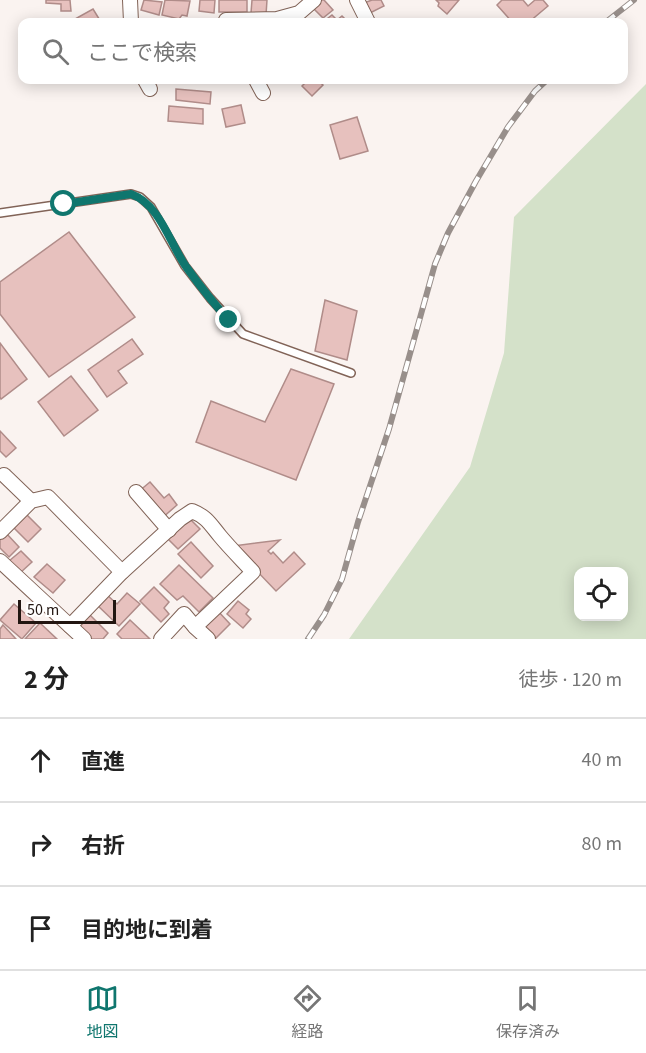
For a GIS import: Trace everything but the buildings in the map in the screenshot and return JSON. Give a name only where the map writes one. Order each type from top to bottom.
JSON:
[{"type":"street","points":[[130,0],[130,18]]},
{"type":"street","points":[[281,18],[299,13],[314,0]]},
{"type":"street","points":[[357,0],[366,18]]},
{"type":"street","points":[[258,84],[263,93]]},
{"type":"street","points":[[4,475],[31,501]]},
{"type":"street","points":[[136,492],[169,530]]},
{"type":"street","points":[[0,532],[31,501],[48,497],[122,572]]},
{"type":"street","points":[[70,626],[122,572],[180,519],[192,511],[203,515],[253,572],[195,627]]},
{"type":"street","points":[[0,561],[84,639]]},
{"type":"street","points":[[161,639],[184,614],[208,639]]},
{"type":"lane","points":[[0,213],[131,194],[140,197],[151,207],[191,274],[243,334],[351,373]]},
{"type":"green space","points":[[646,84],[646,639],[349,639],[470,467],[504,353],[514,217]]},
{"type":"railway","points":[[611,18],[634,0]]},
{"type":"railway","points":[[308,639],[324,615],[342,579],[389,429],[435,264],[448,233],[508,127],[543,84]]},
{"type":"route","points":[[64,204],[131,194],[140,197],[151,207],[185,266],[229,320]]}]
